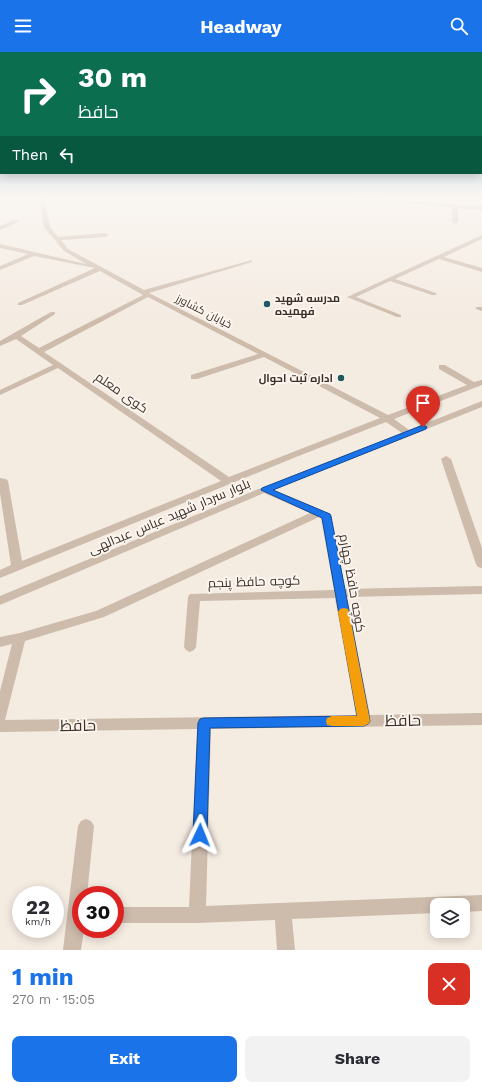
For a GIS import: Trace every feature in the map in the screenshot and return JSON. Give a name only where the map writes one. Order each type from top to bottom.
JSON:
[{"type":"street","name":"خیابان کشاورز","points":[[58,239],[66,250],[146,294],[388,418],[408,433]]},
{"type":"street","points":[[399,316],[350,297],[478,239]]},
{"type":"street","points":[[473,241],[482,244]]},
{"type":"street","points":[[0,246],[100,268]]},
{"type":"street","points":[[0,268],[33,254]]},
{"type":"street","points":[[439,257],[482,270]]},
{"type":"street","points":[[39,351],[146,294],[250,261]]},
{"type":"street","points":[[20,304],[100,268]]},
{"type":"street","points":[[390,279],[434,294]]},
{"type":"street","points":[[0,344],[53,313]]},
{"type":"street","name":"کوی معلم","points":[[16,336],[228,481]]},
{"type":"street","points":[[194,377],[264,354]]},
{"type":"street","points":[[0,393],[59,365]]},
{"type":"street","points":[[442,367],[478,384]]},
{"type":"street","name":"بلوار سردار شهید عباس عبدالهی","points":[[0,574],[228,481],[478,384]]},
{"type":"street","name":"بلوار سردار شهید عباس عبدالهی","points":[[0,601],[265,490],[482,404]]},
{"type":"street","points":[[446,459],[482,564]]},
{"type":"street","points":[[0,481],[3,481],[4,515],[17,567]]},
{"type":"street","points":[[265,490],[319,513]]},
{"type":"street","points":[[0,642],[20,638],[100,614],[319,513]]},
{"type":"street","name":"کوچه حافظ چهارم","points":[[319,513],[326,516],[364,721]]},
{"type":"street","points":[[340,592],[482,590]]},
{"type":"street","name":"کوچه حافظ پنجم","points":[[190,647],[194,597],[340,592]]},
{"type":"street","points":[[0,717],[20,638]]},
{"type":"street","name":"حافظ","points":[[0,726],[482,719]]},
{"type":"street","points":[[197,915],[204,723]]},
{"type":"street","points":[[81,886],[86,826]]},
{"type":"street","points":[[470,904],[482,903]]},
{"type":"street","points":[[124,916],[197,915],[430,905]]},
{"type":"street","points":[[283,912],[286,950]]},
{"type":"street","points":[[72,950],[74,938]]},
{"type":"slow traffic","points":[[332,721],[364,721],[344,612]]},
{"type":"place","name":"مدرسه شهید فهمیده","points":[[267,304]]},
{"type":"place","name":"اداره ثبت احوال","points":[[341,378]]},
{"type":"route","points":[[200,835],[204,723],[364,721],[326,516],[265,490],[423,427]]}]
